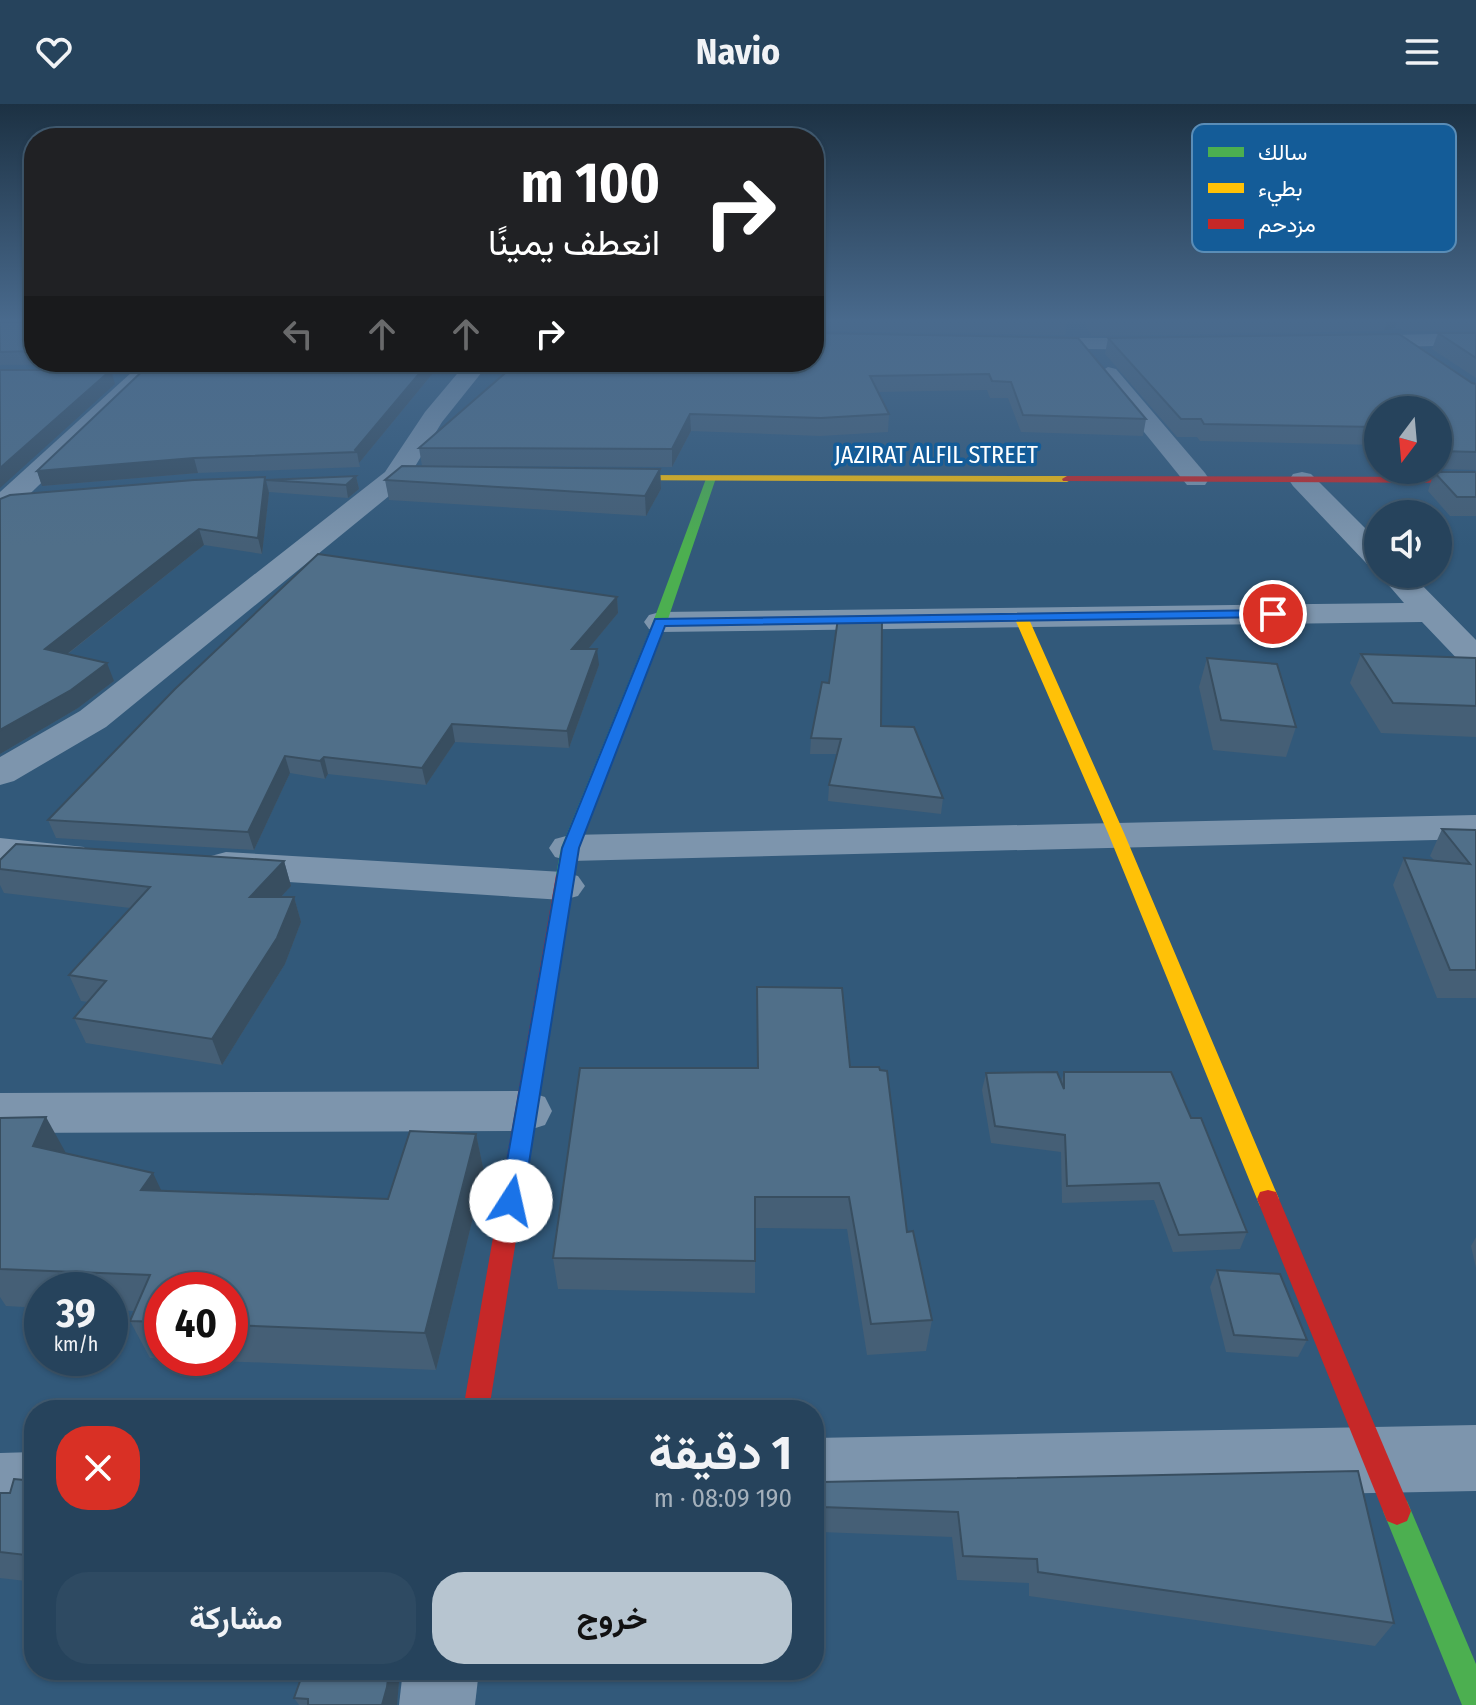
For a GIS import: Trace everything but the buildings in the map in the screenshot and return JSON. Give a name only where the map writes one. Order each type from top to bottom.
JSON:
[{"type":"street","points":[[2,503],[118,397]]},
{"type":"street","points":[[0,773],[93,719],[404,477],[414,442],[448,397]]},
{"type":"street","points":[[1127,397],[1196,479]]},
{"type":"street","points":[[351,479],[404,477]]},
{"type":"street","name":"JAZIRAT ALFIL STREET","points":[[586,478],[1476,480]]},
{"type":"street","points":[[478,1400],[566,867],[660,622],[711,478]]},
{"type":"street","points":[[1302,480],[1364,544]]},
{"type":"street","points":[[2,503],[55,496]]},
{"type":"street","points":[[1407,588],[1476,659]]},
{"type":"street","points":[[660,622],[1430,612]]},
{"type":"street","points":[[1021,617],[1116,833],[1476,1701]]},
{"type":"street","points":[[188,863],[566,867],[1116,833],[1476,827]]},
{"type":"street","points":[[0,851],[109,858]]},
{"type":"street","points":[[0,1113],[526,1111]]},
{"type":"street","points":[[824,1471],[1476,1458]]},
{"type":"street","points":[[0,1487],[24,1486]]},
{"type":"street","points":[[437,1705],[440,1680]]},
{"type":"traffic: fast","points":[[565,875],[570,848],[660,622],[711,478]]},
{"type":"traffic: fast","points":[[1397,1511],[1476,1701]]},
{"type":"traffic: slow","points":[[602,478],[1067,479]]},
{"type":"traffic: slow","points":[[1021,617],[1116,833],[1268,1199]]},
{"type":"traffic: jam","points":[[1067,479],[1476,480]]},
{"type":"traffic: jam","points":[[478,1400],[565,875]]},
{"type":"traffic: jam","points":[[1268,1199],[1397,1511]]},
{"type":"route","points":[[511,1201],[570,848],[660,622],[1273,614]]}]
